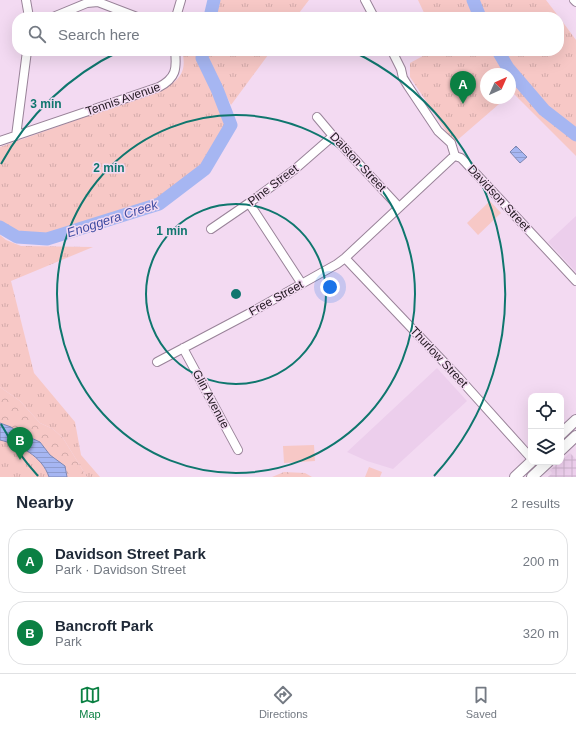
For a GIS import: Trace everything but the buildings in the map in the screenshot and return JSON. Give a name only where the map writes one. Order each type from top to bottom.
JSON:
[{"type":"main road","points":[[564,431],[576,420]]},
{"type":"main road","points":[[564,447],[576,436]]},
{"type":"main road","points":[[515,477],[528,465]]},
{"type":"main road","points":[[532,477],[545,465]]},
{"type":"street","points":[[26,0],[28,12]]},
{"type":"street","points":[[177,12],[181,0]]},
{"type":"street","points":[[365,0],[371,12]]},
{"type":"street","points":[[65,12],[87,3],[98,2],[124,12]]},
{"type":"street","points":[[16,136],[26,56]]},
{"type":"street","name":"Tennis Avenue","points":[[0,141],[159,87],[173,77],[175,70],[175,56]]},
{"type":"street","name":"Davidson Street","points":[[394,56],[401,69],[403,78],[438,131],[451,143],[455,156],[461,158],[466,163],[576,281]]},
{"type":"street","name":"Dalston Street","points":[[317,117],[399,207]]},
{"type":"street","name":"Pine Street","points":[[211,230],[294,170],[333,136]]},
{"type":"street","name":"Free Street","points":[[157,362],[337,264],[455,156]]},
{"type":"street","points":[[249,203],[302,284]]},
{"type":"street","name":"Thurlow Street","points":[[345,258],[449,367],[528,455]]},
{"type":"street","name":"Glin Avenue","points":[[183,348],[238,450]]},
{"type":"shaded area","points":[[576,216],[576,272],[548,242]]},
{"type":"shaded area","points":[[437,368],[467,401],[393,469],[367,461],[347,452]]},
{"type":"shaded area","points":[[570,453],[576,459],[576,477],[548,477],[552,473],[550,470],[556,465],[564,465],[564,458]]},
{"type":"green space","points":[[219,0],[309,0],[300,12],[215,12]]},
{"type":"green space","points":[[418,0],[546,0],[555,12],[424,12]]},
{"type":"green space","points":[[564,24],[576,40],[576,156],[516,96],[516,68],[480,68],[480,104],[499,104],[454,143],[410,77],[410,63],[423,56],[564,56]]},
{"type":"green space","points":[[183,56],[202,56],[231,125],[205,169],[159,204],[47,239],[17,237],[0,227],[0,147],[166,88],[180,76],[184,65]]},
{"type":"green space","points":[[206,56],[267,56],[231,105]]},
{"type":"green space","points":[[490,201],[501,213],[478,235],[467,223]]},
{"type":"green space","points":[[0,235],[6,240],[21,246],[93,247],[11,281],[34,373],[75,422],[81,455],[100,477],[87,477],[63,438],[53,429],[40,423],[20,401],[0,387]]},
{"type":"green space","points":[[0,387],[20,401],[40,423],[53,429],[63,438],[87,477],[67,477],[66,468],[50,455],[40,442],[0,423]]},
{"type":"green space","points":[[0,440],[22,448],[36,457],[46,470],[49,477],[0,477]]},
{"type":"green space","points":[[314,445],[315,461],[284,463],[283,446]]},
{"type":"green space","points":[[369,467],[382,472],[380,477],[365,477]]},
{"type":"green space","points":[[284,472],[305,473],[312,477],[272,477]]},
{"type":"water","points":[[516,146],[527,157],[520,163],[510,152]]},
{"type":"water","points":[[0,423],[40,442],[50,455],[65,466],[67,477],[49,477],[46,470],[36,457],[22,448],[0,440]]},
{"type":"waterway","name":"Enoggera Creek","points":[[211,12],[214,0]]},
{"type":"waterway","name":"Enoggera Creek","points":[[473,0],[478,12]]},
{"type":"waterway","name":"Enoggera Creek","points":[[0,227],[17,237],[47,239],[159,204],[205,169],[231,125],[202,56]]},
{"type":"waterway","name":"Enoggera Creek","points":[[501,56],[508,68],[544,110],[576,135]]},
{"type":"place","name":"Davidson Street Park","points":[[463,104]]},
{"type":"place","name":"Bancroft Park","points":[[20,460]]}]
